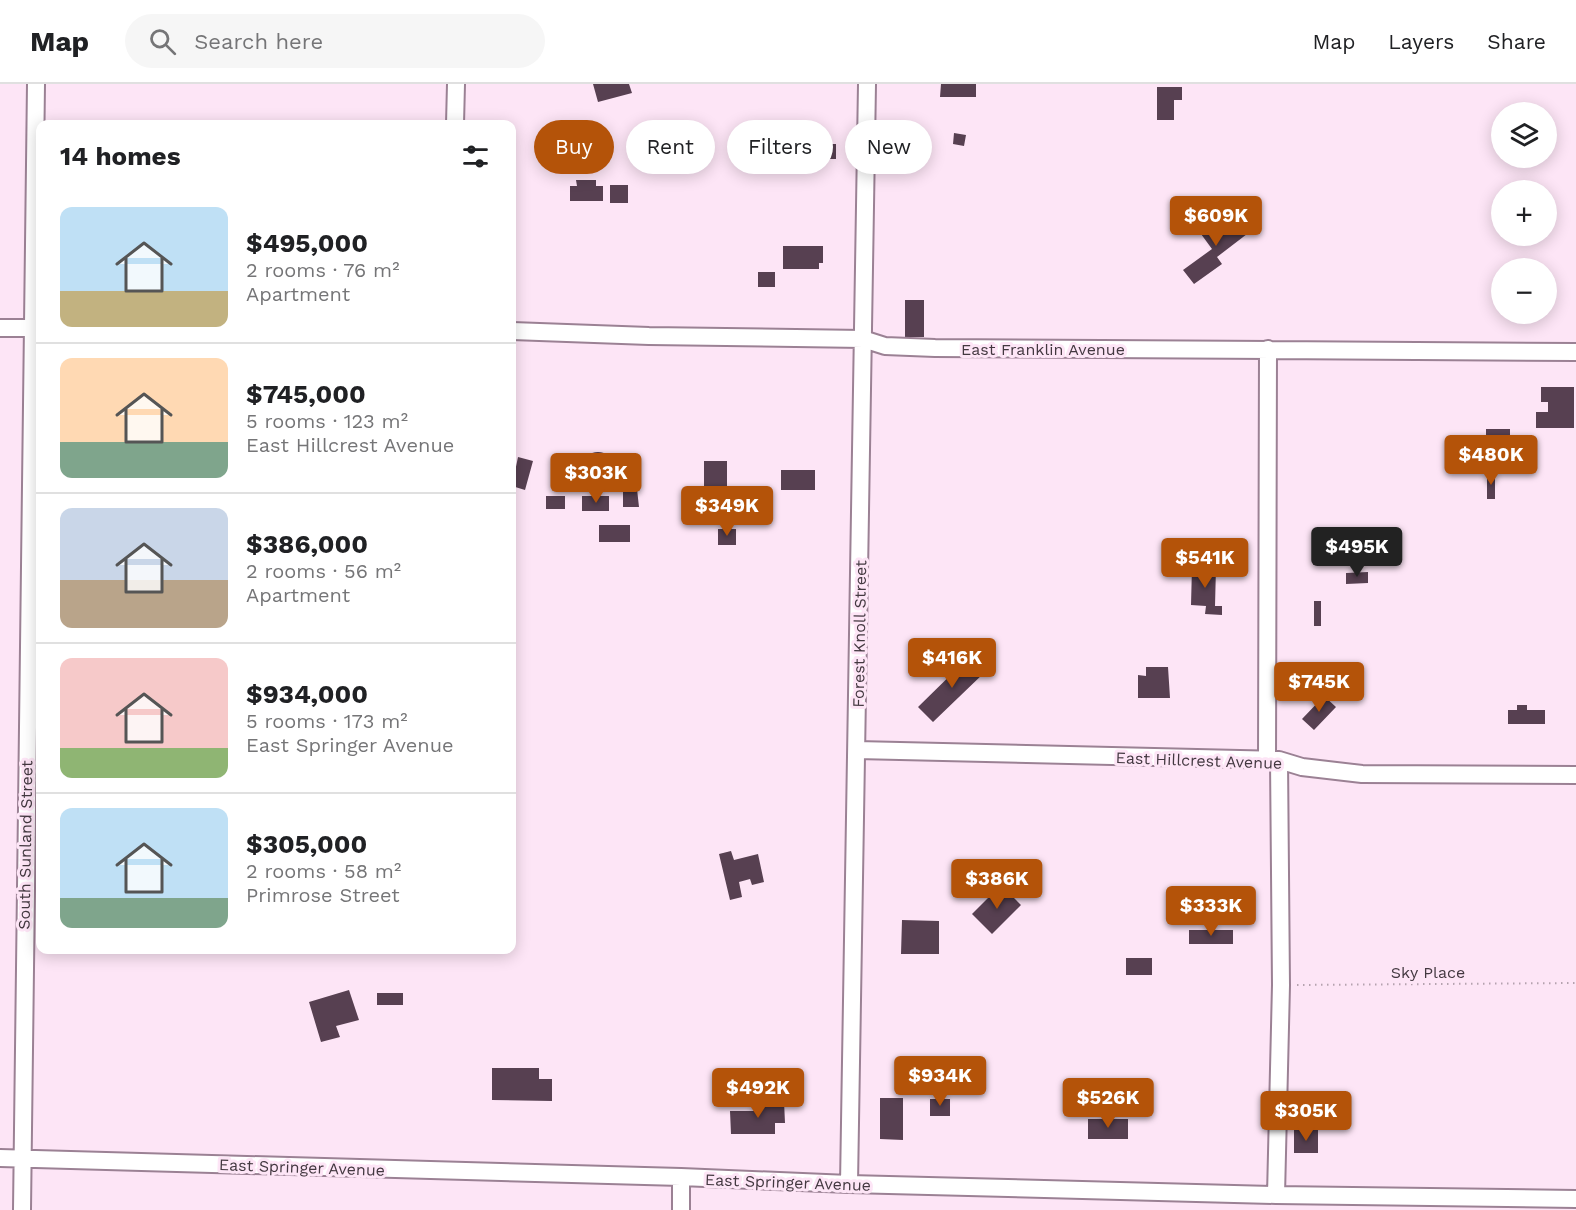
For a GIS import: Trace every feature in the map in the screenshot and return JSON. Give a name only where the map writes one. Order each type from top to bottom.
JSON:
[{"type":"street","name":"South Sunland Street","points":[[36,84],[36,120]]},
{"type":"street","points":[[455,120],[456,84]]},
{"type":"street","name":"Forest Knoll Street","points":[[849,1185],[867,84]]},
{"type":"street","points":[[0,328],[36,328]]},
{"type":"street","name":"East Franklin Avenue","points":[[516,331],[649,336],[863,339],[885,346],[935,348],[1576,352]]},
{"type":"street","points":[[1268,349],[1273,760],[1281,985],[1276,1195]]},
{"type":"street","name":"South Sunland Street","points":[[22,1210],[21,1158],[33,744],[36,432]]},
{"type":"street","name":"East Hillcrest Avenue","points":[[857,750],[1273,760],[1302,767],[1362,774],[1576,776]]},
{"type":"street","name":"East Springer Avenue","points":[[0,1158],[681,1177],[849,1185],[1276,1195],[1576,1198]]},
{"type":"street","points":[[681,1177],[681,1210]]},
{"type":"path","name":"Sky Place","points":[[1281,985],[1576,983]]},
{"type":"building","points":[[593,84],[629,84],[632,93],[598,102]]},
{"type":"building","points":[[941,84],[976,84],[976,97],[940,97]]},
{"type":"building","points":[[1157,87],[1182,87],[1182,100],[1174,100],[1174,120],[1157,120]]},
{"type":"building","points":[[954,133],[966,135],[964,146],[953,144]]},
{"type":"building","points":[[833,144],[836,144],[836,159],[833,159]]},
{"type":"building","points":[[576,180],[596,180],[596,186],[603,186],[603,201],[570,201],[570,186],[577,186]]},
{"type":"building","points":[[610,185],[628,185],[628,203],[610,203]]},
{"type":"building","points":[[1231,212],[1247,234],[1217,257],[1222,264],[1194,284],[1183,270],[1212,249],[1201,234]]},
{"type":"building","points":[[783,246],[823,246],[823,263],[819,263],[819,269],[783,269]]},
{"type":"building","points":[[758,272],[775,272],[775,287],[758,287]]},
{"type":"building","points":[[905,300],[924,300],[924,337],[905,337]]},
{"type":"building","points":[[1541,387],[1574,387],[1574,428],[1536,428],[1536,412],[1548,412],[1548,402],[1541,402]]},
{"type":"building","points":[[1486,429],[1510,429],[1510,447],[1486,447]]},
{"type":"building","points":[[598,452],[609,456],[613,467],[609,478],[598,482],[587,478],[583,467],[587,456]]},
{"type":"building","points":[[518,457],[533,461],[525,490],[516,487]]},
{"type":"building","points":[[704,461],[727,461],[727,488],[704,488]]},
{"type":"building","points":[[577,469],[588,484],[578,491],[567,476]]},
{"type":"building","points":[[781,470],[815,470],[815,490],[781,490]]},
{"type":"building","points":[[1487,472],[1495,472],[1495,499],[1487,499]]},
{"type":"building","points":[[623,480],[636,480],[639,507],[623,507]]},
{"type":"building","points":[[546,496],[565,496],[565,509],[546,509]]},
{"type":"building","points":[[582,496],[609,496],[609,511],[582,511]]},
{"type":"building","points":[[599,525],[630,525],[630,542],[599,542]]},
{"type":"building","points":[[718,529],[736,529],[736,545],[718,545]]},
{"type":"building","points":[[1192,567],[1216,567],[1215,606],[1222,606],[1222,615],[1205,614],[1206,606],[1191,605]]},
{"type":"building","points":[[1368,572],[1368,583],[1346,584],[1346,573]]},
{"type":"building","points":[[1314,601],[1321,601],[1321,626],[1314,626]]},
{"type":"building","points":[[970,656],[985,672],[933,722],[918,707]]},
{"type":"building","points":[[1146,667],[1168,667],[1170,698],[1138,698],[1138,675],[1146,676]]},
{"type":"building","points":[[1324,696],[1336,707],[1314,730],[1302,719]]},
{"type":"building","points":[[1517,705],[1527,705],[1527,710],[1545,710],[1545,724],[1508,724],[1508,710],[1517,710]]},
{"type":"building","points":[[731,851],[734,860],[758,854],[764,882],[752,885],[750,879],[739,882],[742,897],[730,900],[719,854]]},
{"type":"building","points":[[1001,885],[1021,905],[992,934],[972,914]]},
{"type":"building","points":[[902,920],[939,921],[939,954],[901,954]]},
{"type":"building","points":[[1189,930],[1233,930],[1233,944],[1189,944]]},
{"type":"building","points":[[1126,958],[1152,958],[1152,975],[1126,975]]},
{"type":"building","points":[[349,990],[359,1020],[336,1026],[340,1037],[321,1042],[309,1002]]},
{"type":"building","points":[[377,993],[403,993],[403,1005],[377,1005]]},
{"type":"building","points":[[492,1068],[539,1068],[539,1079],[552,1079],[552,1101],[492,1100]]},
{"type":"building","points":[[1111,1091],[1132,1092],[1131,1111],[1110,1110]]},
{"type":"building","points":[[880,1098],[903,1098],[903,1140],[880,1139]]},
{"type":"building","points":[[930,1099],[950,1099],[950,1116],[930,1116]]},
{"type":"building","points":[[784,1101],[785,1123],[775,1123],[775,1134],[731,1134],[730,1111],[754,1111],[754,1102]]},
{"type":"building","points":[[1088,1119],[1128,1119],[1128,1139],[1088,1139]]},
{"type":"building","points":[[1294,1130],[1318,1130],[1318,1153],[1294,1153]]}]
